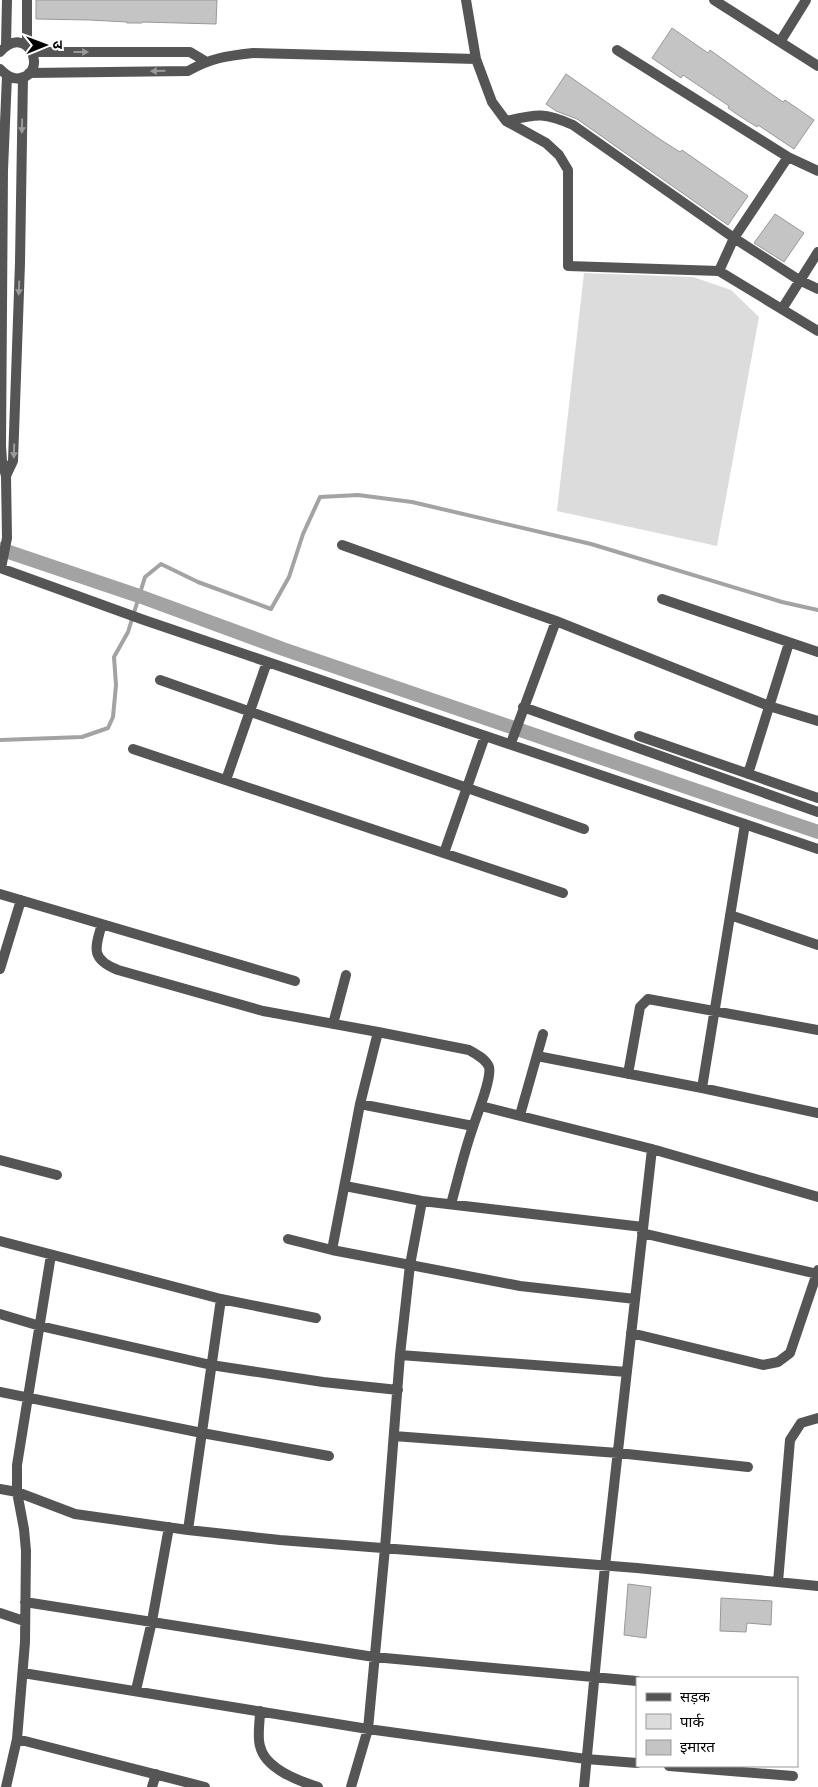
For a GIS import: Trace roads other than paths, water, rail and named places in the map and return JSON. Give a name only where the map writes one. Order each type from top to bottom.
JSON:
[{"type":"street","points":[[3,48],[7,0]]},
{"type":"street","points":[[6,476],[14,461],[26,75],[34,67],[34,59],[29,48],[27,0]]},
{"type":"street","points":[[466,0],[476,59],[492,102],[506,121],[546,144],[560,155],[568,170],[568,266],[719,271],[818,331]]},
{"type":"street","points":[[714,0],[818,66]]},
{"type":"street","points":[[780,42],[806,0]]},
{"type":"street","points":[[3,48],[13,42],[20,42],[29,48],[190,52],[205,61]]},
{"type":"street","points":[[617,50],[788,157],[818,171]]},
{"type":"street","points":[[2,71],[15,79],[26,75],[188,70],[205,61],[221,57],[274,53],[476,59]]},
{"type":"street","points":[[2,71],[0,446],[6,476],[8,538],[1,565],[144,620],[485,736],[512,739],[818,849]]},
{"type":"street","points":[[506,121],[534,115],[554,117],[573,125],[734,238],[799,280],[818,289]]},
{"type":"street","points":[[719,271],[734,238],[788,157]]},
{"type":"street","points":[[2,170],[22,170]]},
{"type":"street","points":[[782,309],[818,252]]},
{"type":"street","points":[[1,262],[20,263]]},
{"type":"street","points":[[342,545],[556,621],[769,706],[818,721]]},
{"type":"street","points":[[662,599],[818,652]]},
{"type":"street","points":[[512,739],[556,621]]},
{"type":"street","points":[[748,774],[789,643]]},
{"type":"street","points":[[226,780],[267,662]]},
{"type":"street","points":[[160,680],[584,829]]},
{"type":"street","points":[[522,711],[818,812]]},
{"type":"street","points":[[444,854],[485,736]]},
{"type":"street","points":[[639,736],[818,798]]},
{"type":"street","points":[[133,749],[563,894]]},
{"type":"street","points":[[702,1088],[745,824]]},
{"type":"street","points":[[0,894],[295,981]]},
{"type":"street","points":[[0,967],[21,900]]},
{"type":"street","points":[[730,915],[818,945]]},
{"type":"street","points":[[102,924],[96,944],[96,952],[99,960],[107,966],[263,1011],[469,1050],[482,1058],[489,1068],[488,1078],[451,1204]]},
{"type":"street","points":[[332,1024],[346,975]]},
{"type":"street","points":[[628,1074],[640,1007],[648,999],[818,1030]]},
{"type":"street","points":[[332,1250],[360,1104],[378,1032]]},
{"type":"street","points":[[520,1115],[543,1034]]},
{"type":"street","points":[[537,1056],[818,1113]]},
{"type":"street","points":[[360,1104],[473,1126]]},
{"type":"street","points":[[481,1106],[652,1149],[818,1197]]},
{"type":"street","points":[[584,1787],[605,1566],[652,1149]]},
{"type":"street","points":[[0,1160],[57,1175]]},
{"type":"street","points":[[345,1186],[422,1201],[643,1230],[818,1272],[790,1353],[778,1362],[763,1365],[631,1333]]},
{"type":"street","points":[[351,1787],[368,1729],[385,1548],[400,1354],[410,1265],[422,1201]]},
{"type":"street","points":[[288,1240],[520,1286],[635,1298]]},
{"type":"street","points":[[0,1241],[221,1299],[316,1318]]},
{"type":"street","points":[[5,1782],[17,1739],[23,1673],[25,1602],[24,1529],[16,1492],[17,1465],[51,1255]]},
{"type":"street","points":[[188,1530],[221,1299]]},
{"type":"street","points":[[0,1314],[40,1326],[212,1365],[323,1382],[398,1390]]},
{"type":"street","points":[[400,1354],[627,1372]]},
{"type":"street","points":[[0,1392],[202,1433],[329,1456]]},
{"type":"street","points":[[778,1582],[790,1440],[801,1423],[818,1418]]},
{"type":"street","points":[[394,1436],[618,1454],[748,1467]]},
{"type":"street","points":[[0,1490],[16,1492],[75,1514],[188,1530],[818,1586]]},
{"type":"street","points":[[136,1690],[152,1621],[169,1527]]},
{"type":"street","points":[[25,1602],[374,1657],[636,1681]]},
{"type":"street","points":[[0,1613],[24,1621]]},
{"type":"street","points":[[23,1673],[368,1729],[586,1759],[636,1763]]},
{"type":"street","points":[[260,1711],[260,1746],[265,1757],[279,1770],[295,1779],[318,1787]]},
{"type":"street","points":[[17,1739],[205,1787]]},
{"type":"street","points":[[681,1767],[793,1776]]},
{"type":"street","points":[[152,1787],[156,1774]]},
{"type":"waterway","points":[[0,740],[82,737],[108,728],[113,717],[116,685],[114,657],[128,632],[145,577],[161,564],[198,582],[271,609],[289,577],[303,534],[320,497],[358,495],[412,502],[591,544],[782,602],[818,610]]},
{"type":"waterway","points":[[0,549],[139,596],[283,649],[818,832]]}]
